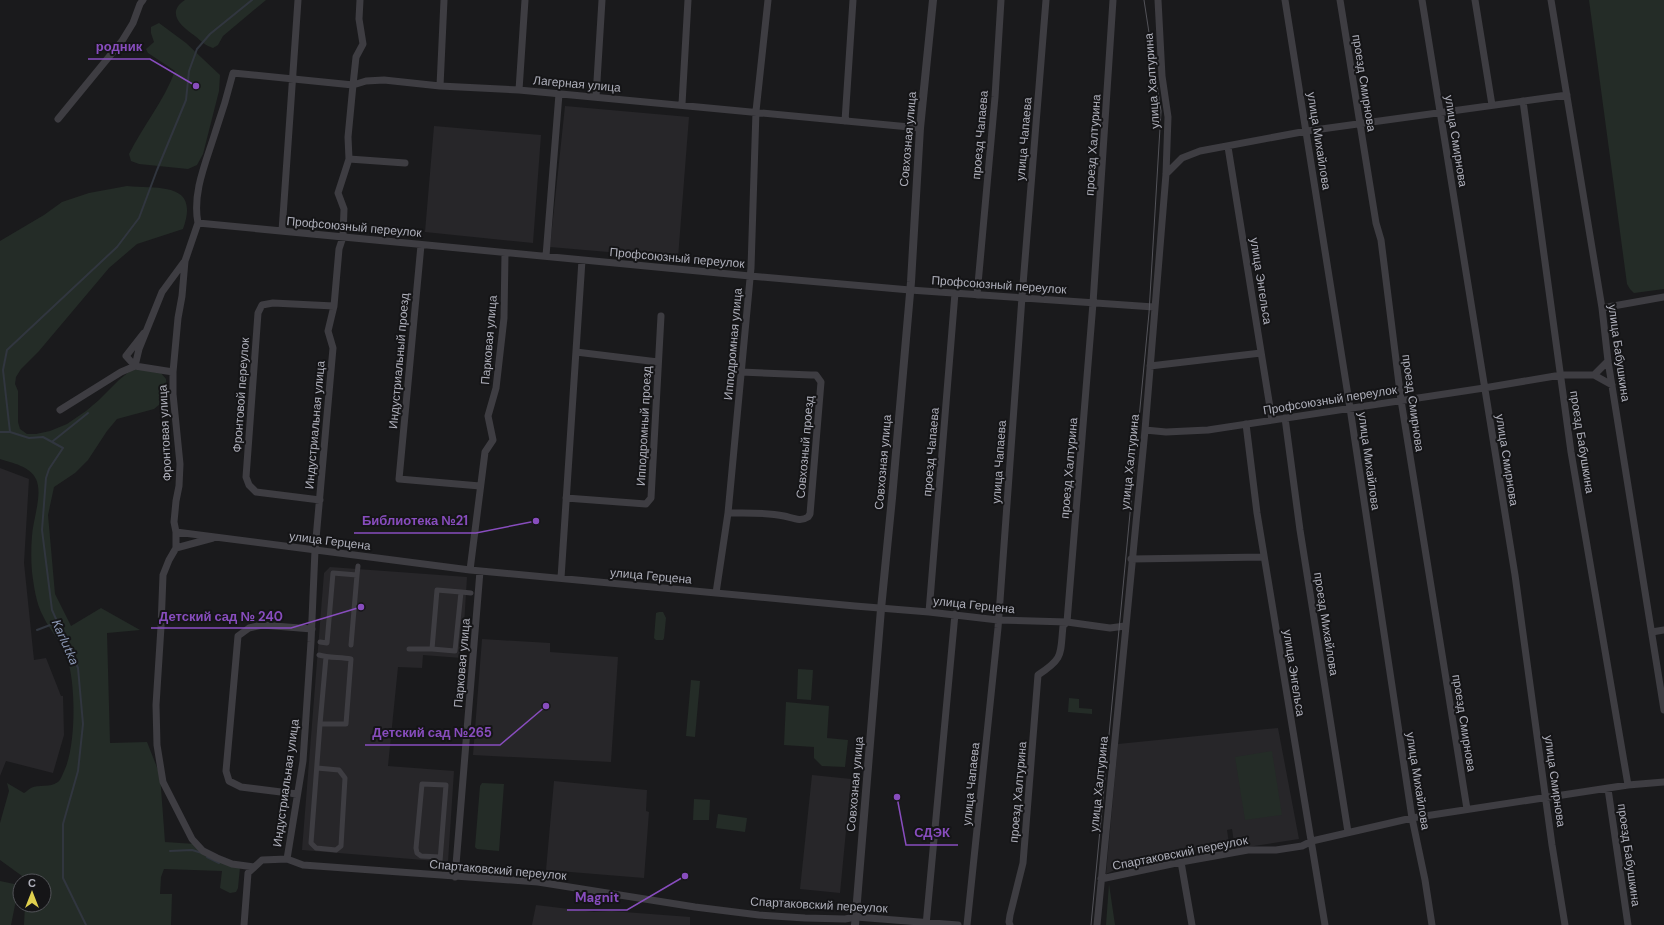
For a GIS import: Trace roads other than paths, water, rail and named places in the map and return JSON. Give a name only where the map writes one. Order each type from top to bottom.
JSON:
[{"type":"street","points":[[282,231],[298,0]]},
{"type":"street","name":"Индустриальная улица","points":[[287,859],[303,761],[312,629],[315,550],[333,348],[328,331],[334,306],[339,249],[343,237],[344,209],[338,193],[349,159],[348,137],[356,57],[363,44],[359,19],[360,0]]},
{"type":"street","points":[[440,86],[444,0]]},
{"type":"street","points":[[519,90],[525,0]]},
{"type":"street","points":[[596,97],[602,0]]},
{"type":"street","points":[[682,104],[688,0]]},
{"type":"street","name":"Ипподромная улица","points":[[716,593],[728,513],[750,276],[756,111],[768,0]]},
{"type":"street","points":[[845,120],[853,0]]},
{"type":"street","name":"Совхозная улица","points":[[856,921],[880,609],[893,491],[910,290],[920,128],[932,0]]},
{"type":"street","name":"проезд Чапаева","points":[[977,295],[995,97],[1000,0]]},
{"type":"street","name":"улица Чапаева","points":[[967,925],[998,620],[1046,0]]},
{"type":"street","name":"проезд Халтурина","points":[[1010,925],[1010,915],[1023,863],[1038,675],[1058,660],[1063,626],[1067,622],[1093,303],[1114,0]]},
{"type":"street","name":"улица Халтурина","points":[[1097,925],[1150,366],[1166,174],[1168,117],[1162,76],[1158,0]]},
{"type":"street","name":"улица Михайлова","points":[[1284,0],[1307,131],[1412,818],[1425,880],[1432,925]]},
{"type":"street","name":"проезд Смирнова","points":[[1340,0],[1359,124],[1376,223],[1381,240],[1401,400],[1467,809]]},
{"type":"street","name":"улица Смирнова","points":[[1422,0],[1515,576],[1565,925]]},
{"type":"street","points":[[1475,0],[1492,105]]},
{"type":"street","name":"улица Бабушкина","points":[[1551,0],[1602,308],[1608,361],[1664,710]]},
{"type":"street","points":[[58,118],[122,41],[133,24],[140,1]]},
{"type":"street","name":"Лагерная улица","points":[[198,223],[195,210],[204,164],[233,73],[353,85],[366,81],[384,80],[440,86],[519,90],[756,111],[920,128]]},
{"type":"street","points":[[546,256],[559,94]]},
{"type":"street","points":[[1166,174],[1182,158],[1200,151],[1228,147],[1307,131],[1567,95]]},
{"type":"street","name":"проезд Бабушкина","points":[[1523,101],[1571,452],[1628,785]]},
{"type":"street","name":"улица Энгельса","points":[[1228,147],[1272,420]]},
{"type":"street","points":[[349,159],[405,163]]},
{"type":"street","name":"Профсоюзный переулок","points":[[198,223],[750,276],[955,294],[1022,297],[1154,307]]},
{"type":"street","name":"Фронтовая улица","points":[[198,223],[185,261],[173,372],[173,394],[180,464],[180,486],[176,501],[174,522],[176,532],[176,548],[163,575],[156,705],[157,745],[163,782],[192,839],[203,851],[232,864],[254,867]]},
{"type":"street","name":"Индустриальный проезд","points":[[421,244],[399,479],[480,486]]},
{"type":"street","name":"Парковая улица","points":[[470,570],[485,452],[493,440],[488,416],[496,388],[504,318],[505,252]]},
{"type":"street","points":[[561,578],[582,260]]},
{"type":"street","points":[[136,366],[140,349],[162,292],[185,261]]},
{"type":"street","name":"проезд Чапаева","points":[[929,612],[955,294]]},
{"type":"street","points":[[1602,308],[1664,298]]},
{"type":"street","name":"Фронтовой переулок","points":[[320,500],[256,492],[249,485],[246,477],[247,461],[258,313],[262,305],[273,303],[334,306]]},
{"type":"street","name":"Ипподромный проезд","points":[[566,498],[646,504],[651,498],[661,316]]},
{"type":"street","points":[[136,366],[126,356],[148,328]]},
{"type":"street","points":[[576,352],[658,362]]},
{"type":"street","points":[[1150,366],[1261,353]]},
{"type":"street","points":[[1608,361],[1594,374],[1612,385]]},
{"type":"street","points":[[60,410],[121,372],[136,366],[173,372]]},
{"type":"street","name":"Совхозный проезд","points":[[728,513],[781,515],[801,520],[805,519],[810,514],[822,382],[816,375],[811,374],[741,372]]},
{"type":"street","name":"Профсоюзный переулок","points":[[1144,430],[1166,432],[1208,430],[1561,375],[1594,374]]},
{"type":"street","name":"проезд Михайлова","points":[[1286,418],[1300,530],[1348,832]]},
{"type":"street","name":"улица Энгельса","points":[[1246,424],[1256,513],[1290,720],[1312,840],[1325,925]]},
{"type":"street","name":"улица Герцена","points":[[176,532],[480,571],[880,609],[955,614],[998,620],[1067,622],[1110,628],[1125,626]]},
{"type":"street","points":[[176,548],[216,537]]},
{"type":"street","points":[[1131,559],[1264,557]]},
{"type":"street","points":[[351,645],[358,566]]},
{"type":"street","name":"Парковая улица","points":[[454,877],[480,571]]},
{"type":"street","points":[[320,642],[327,643],[333,573],[358,575]]},
{"type":"street","points":[[432,649],[437,590],[471,593]]},
{"type":"street","points":[[409,649],[455,651],[461,592]]},
{"type":"street","points":[[926,924],[955,614]]},
{"type":"street","points":[[297,794],[241,787],[229,781],[226,771],[238,636],[249,628],[262,625],[312,629]]},
{"type":"street","points":[[1652,632],[1664,630]]},
{"type":"street","points":[[319,655],[326,657],[338,656],[351,659],[346,724],[320,724]]},
{"type":"street","points":[[317,768],[339,770],[345,778],[341,846],[336,850],[316,848],[311,843],[320,724],[326,657]]},
{"type":"street","name":"Спартаковский переулок","points":[[1101,879],[1248,850],[1276,850],[1302,846],[1312,840],[1412,818],[1628,785],[1664,782]]},
{"type":"street","points":[[440,857],[421,856],[417,853],[416,848],[422,784],[446,785],[440,866]]},
{"type":"street","name":"проезд Бабушкина","points":[[1608,789],[1628,925]]},
{"type":"street","name":"Спартаковский переулок","points":[[254,867],[262,860],[287,859],[303,865],[546,884],[695,907],[759,915],[958,925]]},
{"type":"street","points":[[1181,862],[1192,925]]},
{"type":"street","points":[[244,925],[248,873],[254,867]]},
{"type":"waterway","points":[[10,432],[3,370],[7,350],[117,247],[139,218],[186,100],[189,71],[197,49],[210,34],[252,0]]},
{"type":"waterway","points":[[53,441],[88,413]]},
{"type":"waterway","name":"Karlutka","points":[[0,432],[10,432],[29,438],[43,437],[63,448],[49,469],[46,478],[42,530],[52,610],[78,668],[83,724],[78,771],[63,824],[63,878],[86,925]]},
{"type":"waterway","points":[[37,630],[58,622]]},
{"type":"waterway","points":[[170,851],[192,850],[202,853]]},
{"type":"waterway","points":[[207,857],[219,863]]},
{"type":"tram line","points":[[1091,925],[1149,313],[1161,111],[1144,0]]},
{"type":"place","name":"родник","points":[[196,86]]},
{"type":"place","name":"Библиотека №21","points":[[536,521]]},
{"type":"place","name":"Детский сад № 240","points":[[361,607]]},
{"type":"place","name":"Детский сад №265","points":[[546,706]]},
{"type":"place","name":"СДЭК","points":[[897,797]]},
{"type":"place","name":"Magnit","points":[[685,876]]}]
